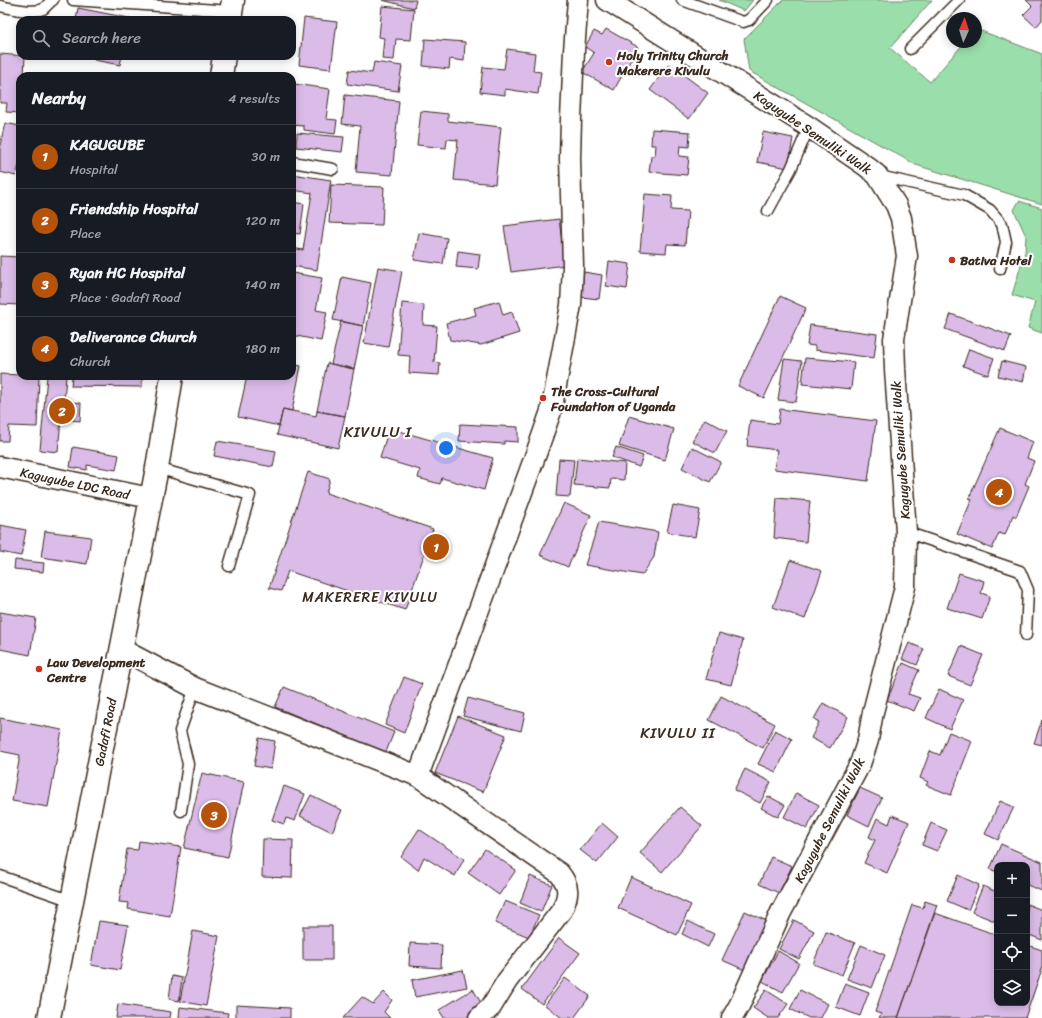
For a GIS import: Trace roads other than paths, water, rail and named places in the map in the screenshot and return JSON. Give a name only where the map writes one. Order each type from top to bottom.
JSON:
[{"type":"street","points":[[418,776],[551,411],[571,305],[573,266],[570,158],[574,51],[578,0]]},
{"type":"street","name":"Kagugube Semuliki Walk","points":[[606,0],[809,126],[877,175],[896,205],[901,218],[907,256],[894,339],[906,532],[905,587],[868,740],[860,764],[781,912],[740,1004],[732,1018]]},
{"type":"street","points":[[222,72],[223,60]]},
{"type":"street","name":"Gadafi Road","points":[[49,1018],[157,468],[171,380]]},
{"type":"street","name":"Kagugube LDC Road","points":[[0,467],[150,498]]},
{"type":"street","points":[[121,649],[195,688],[418,776],[559,873],[565,880],[567,888],[566,901],[562,910],[507,981],[491,1007],[479,1018]]},
{"type":"lane","points":[[0,6],[24,10],[38,10],[43,9],[53,0]]},
{"type":"lane","points":[[73,0],[231,10]]},
{"type":"lane","points":[[682,0],[743,22],[749,20],[768,0]]},
{"type":"lane","points":[[910,49],[959,0]]},
{"type":"lane","points":[[768,211],[792,169],[809,126]]},
{"type":"lane","points":[[296,163],[333,169]]},
{"type":"lane","points":[[877,175],[964,195],[990,210],[1002,224],[1006,242],[1000,269]]},
{"type":"lane","points":[[157,468],[250,495],[229,566]]},
{"type":"lane","points":[[906,532],[1020,571],[1028,590],[1026,635]]},
{"type":"lane","points":[[181,811],[188,764],[180,731],[195,688]]},
{"type":"lane","points":[[0,876],[72,901]]},
{"type":"place","name":"Holy Trinity Church Makerere Kivulu","points":[[609,62]]},
{"type":"place","name":"Bativa Hotel","points":[[952,260]]},
{"type":"place","name":"The Cross-Cultural Foundation of Uganda","points":[[543,398]]},
{"type":"place","name":"Friendship Hospital","points":[[62,411]]},
{"type":"place","name":"Deliverance Church","points":[[999,492]]},
{"type":"place","name":"KAGUGUBE","points":[[436,547]]},
{"type":"place","name":"Law Development Centre","points":[[39,669]]},
{"type":"place","name":"Ryan HC Hospital","points":[[214,815]]},
{"type":"district","name":"KIVULU I","points":[[378,432]]},
{"type":"district","name":"MAKERERE KIVULU","points":[[370,597]]},
{"type":"district","name":"KIVULU II","points":[[678,733]]}]
